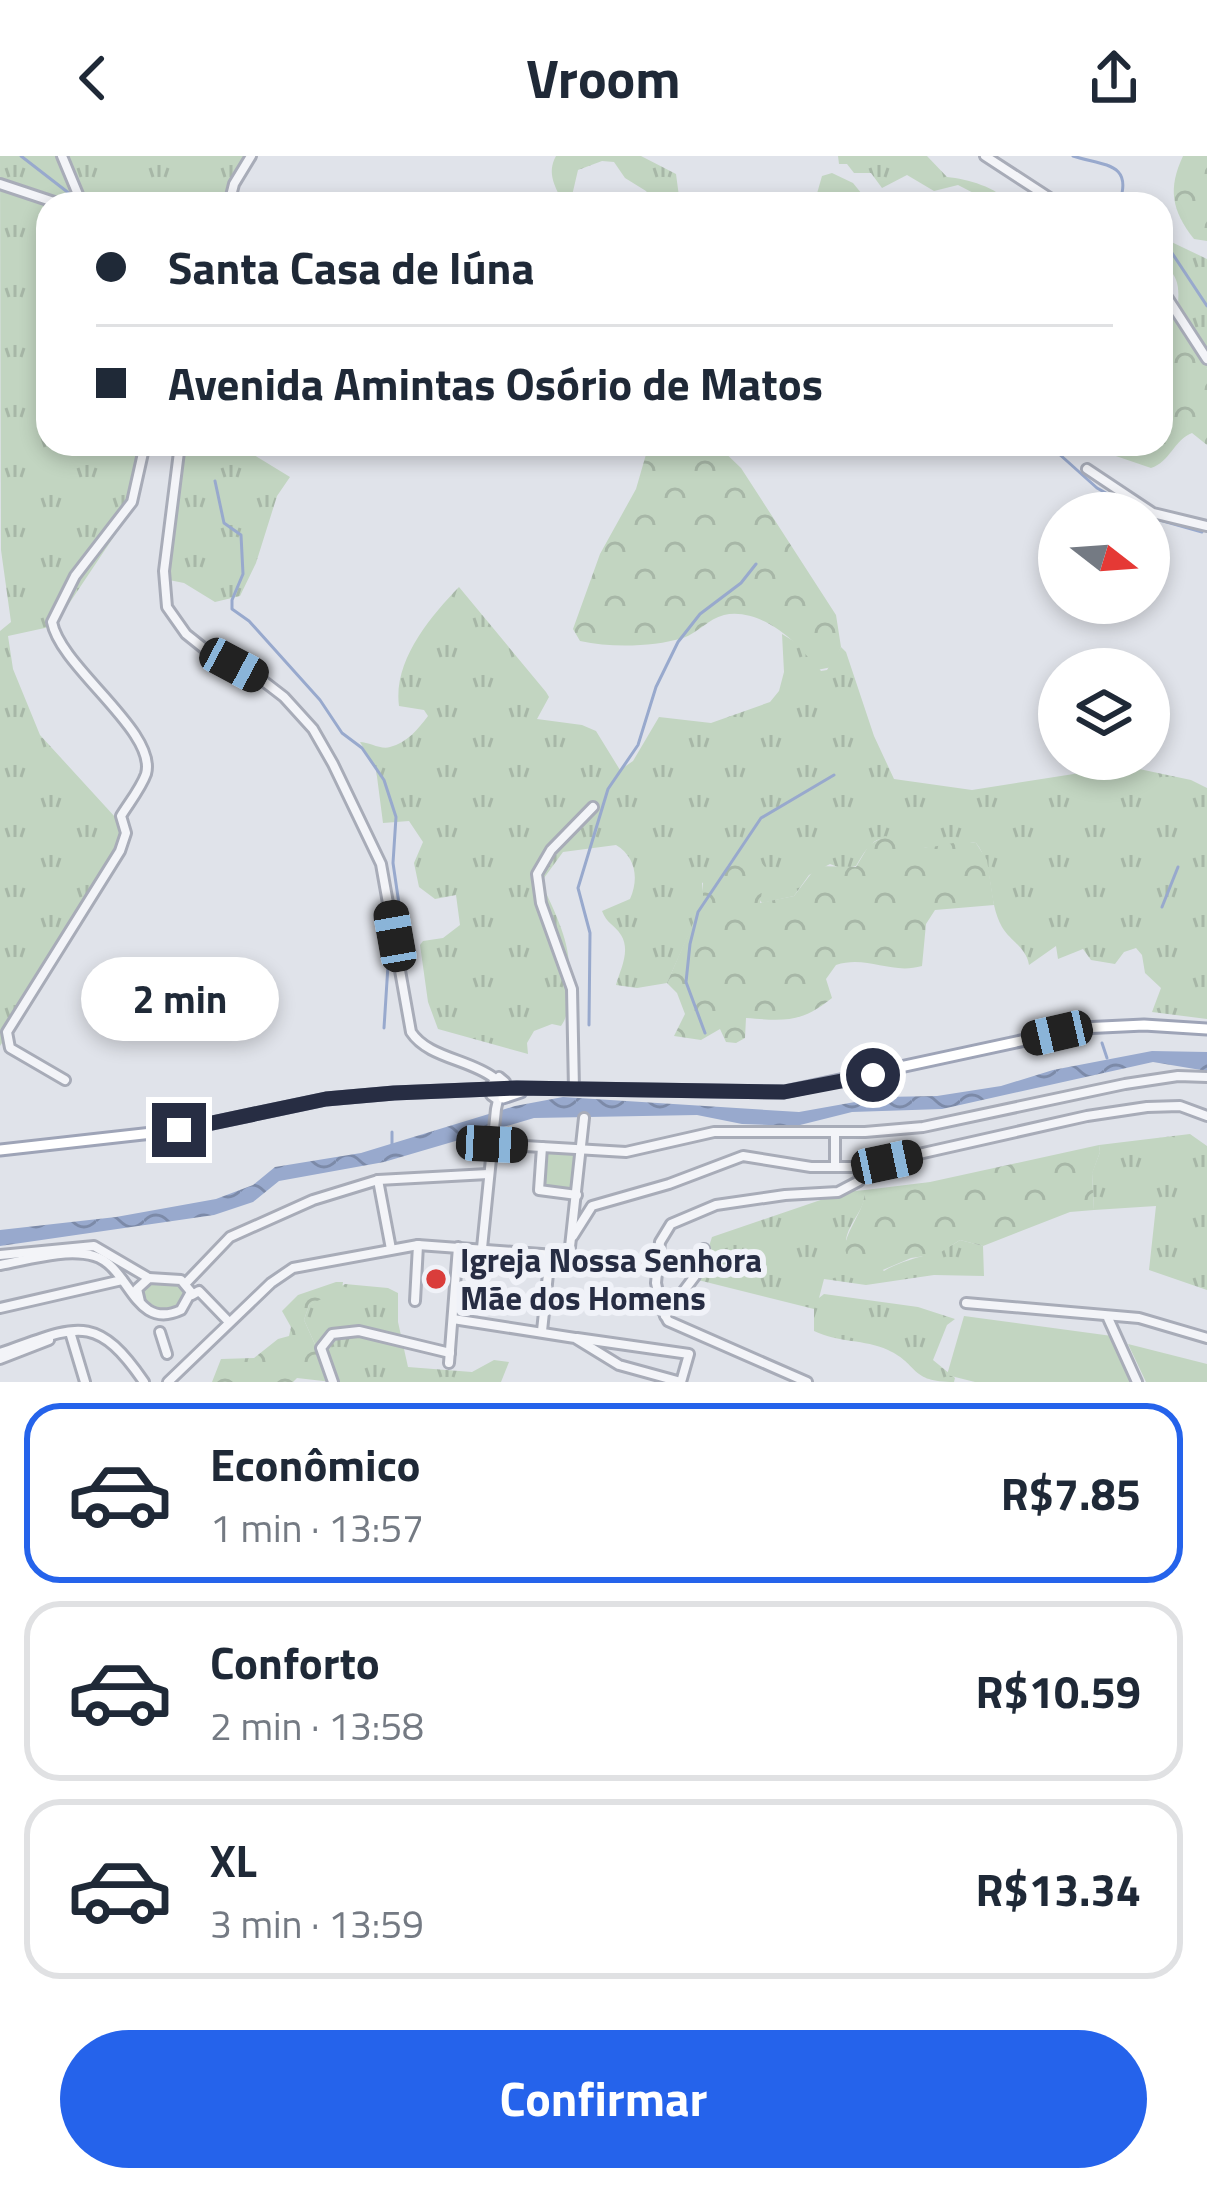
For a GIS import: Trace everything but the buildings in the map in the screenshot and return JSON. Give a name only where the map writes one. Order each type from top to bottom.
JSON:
[{"type":"main road","points":[[0,1150],[179,1130],[326,1099],[538,1089],[784,1092],[1081,1028],[1207,1029]]},
{"type":"main road","points":[[499,1091],[538,1089]]},
{"type":"street","points":[[62,156],[77,192]]},
{"type":"street","points":[[234,192],[251,156]]},
{"type":"street","points":[[985,156],[1040,192]]},
{"type":"street","points":[[0,184],[36,196]]},
{"type":"street","points":[[1173,307],[1207,359]]},
{"type":"street","points":[[65,1080],[10,1048],[7,1032],[120,851],[126,833],[122,815],[147,770],[143,749],[68,655],[52,622],[75,576],[132,502],[143,456]]},
{"type":"street","points":[[178,456],[164,571],[167,607],[185,634],[262,680],[313,729],[381,864],[414,1039],[477,1066],[499,1091],[482,1248]]},
{"type":"street","points":[[1087,469],[1153,513],[1207,526]]},
{"type":"street","points":[[574,1089],[572,989],[541,903],[537,874],[550,850],[593,807]]},
{"type":"street","points":[[493,1138],[542,1147],[635,1152],[736,1130],[836,1133],[922,1127],[1125,1084],[1178,1076],[1207,1078]]},
{"type":"street","points":[[573,1236],[592,1206],[669,1184],[734,1157],[751,1155],[812,1167],[861,1167],[1127,1110],[1168,1105],[1207,1116]]},
{"type":"street","points":[[173,1380],[286,1271],[418,1245],[568,1256],[584,1118]]},
{"type":"street","points":[[835,1167],[836,1133]]},
{"type":"street","points":[[542,1147],[539,1190],[577,1195]]},
{"type":"street","points":[[807,1382],[684,1331],[664,1317],[657,1296],[662,1235],[670,1224],[716,1205],[838,1192],[859,1181],[861,1167]]},
{"type":"street","points":[[186,1283],[238,1232],[334,1192],[378,1180],[488,1174]]},
{"type":"street","points":[[378,1180],[391,1249]]},
{"type":"street","points":[[415,1301],[418,1245]]},
{"type":"street","points":[[0,1255],[94,1246],[149,1278],[186,1283],[191,1296]]},
{"type":"street","points":[[333,1382],[321,1348],[332,1334],[359,1331],[450,1358],[458,1247]]},
{"type":"street","points":[[664,1317],[698,1271],[704,1249]]},
{"type":"street","points":[[0,1264],[92,1255],[109,1265],[152,1312],[167,1315],[199,1291],[229,1322]]},
{"type":"street","points":[[542,1332],[550,1255]]},
{"type":"street","points":[[140,1303],[136,1289],[149,1278]]},
{"type":"street","points":[[0,1307],[122,1280]]},
{"type":"street","points":[[966,1303],[1154,1321],[1207,1339]]},
{"type":"street","points":[[453,1318],[689,1354],[681,1382],[620,1365],[575,1338]]},
{"type":"street","points":[[1108,1318],[1136,1382]]},
{"type":"street","points":[[0,1356],[55,1336],[92,1330],[106,1336],[144,1382]]},
{"type":"street","points":[[70,1332],[85,1382]]},
{"type":"street","points":[[160,1332],[167,1354]]},
{"type":"green space","points":[[0,156],[255,156],[236,192],[36,192],[36,456],[148,456],[121,526],[54,626],[8,636],[13,669],[40,735],[126,829],[117,859],[0,1046],[0,631],[11,622],[1,550]]},
{"type":"green space","points":[[556,156],[641,156],[676,174],[678,192],[647,192],[625,178],[614,162],[602,161],[578,170],[573,192],[558,192]]},
{"type":"green space","points":[[838,156],[927,156],[947,177],[996,192],[972,192],[958,185],[934,191],[907,175],[882,188],[871,173],[854,173],[847,164],[839,164]]},
{"type":"green space","points":[[1183,156],[1207,156],[1207,241],[1194,239],[1176,208],[1175,178]]},
{"type":"green space","points":[[832,173],[860,192],[817,192],[822,176]]},
{"type":"green space","points":[[1173,243],[1207,259],[1207,369],[1180,325]]},
{"type":"green space","points":[[1173,313],[1207,369],[1207,445],[1192,433],[1173,450]]},
{"type":"green space","points":[[181,456],[256,456],[290,477],[277,496],[240,596],[215,602],[184,583],[169,580]]},
{"type":"green space","points":[[646,456],[728,456],[741,468],[836,615],[841,647],[832,667],[817,670],[778,629],[738,614],[718,617],[688,636],[658,643],[618,646],[580,641],[573,629],[600,554],[636,489]]},
{"type":"green space","points":[[1116,456],[1168,456],[1151,468]]},
{"type":"green space","points":[[459,587],[549,697],[537,719],[596,731],[620,770],[633,761],[659,717],[711,723],[770,702],[784,672],[782,634],[800,645],[821,671],[827,670],[841,647],[846,652],[894,779],[972,790],[1038,780],[1170,780],[1170,776],[1207,788],[1207,1019],[1152,1012],[1161,988],[1145,973],[1136,948],[1124,952],[1115,964],[1091,960],[1083,949],[1058,959],[1056,946],[1029,965],[997,917],[986,862],[976,843],[928,848],[887,838],[873,843],[856,866],[843,869],[830,864],[809,875],[794,896],[762,903],[732,859],[724,871],[702,883],[704,900],[667,983],[637,988],[616,985],[624,941],[602,911],[630,899],[635,876],[632,862],[616,845],[563,852],[543,886],[569,961],[567,1012],[561,1026],[552,1024],[534,1031],[527,1043],[528,1054],[438,1029],[428,1002],[420,945],[443,938],[460,925],[456,895],[435,899],[419,887],[414,863],[423,842],[409,821],[383,823],[376,769],[360,742],[396,745],[428,716],[424,710],[399,706],[402,673],[426,626]]},
{"type":"green space","points":[[885,836],[927,848],[976,843],[987,860],[994,905],[935,910],[926,924],[922,966],[836,965],[826,979],[832,998],[792,1018],[746,1018],[745,1038],[736,1043],[726,1042],[720,1029],[701,1040],[674,1036],[685,1014],[677,993],[667,983],[703,900],[703,881],[723,871],[743,852],[753,854],[766,868],[760,903],[794,896],[817,866],[856,867],[869,845]]},
{"type":"green space","points":[[1190,1134],[1207,1146],[1207,1290],[1149,1270],[1156,1206],[1094,1210],[1092,1173],[1099,1145]]},
{"type":"green space","points":[[1099,1145],[1092,1174],[1094,1210],[1070,1212],[983,1246],[960,1240],[938,1254],[911,1258],[871,1275],[847,1256],[845,1246],[865,1190],[930,1182]]},
{"type":"green space","points":[[544,1151],[578,1153],[574,1191],[541,1188]]},
{"type":"green space","points":[[865,1190],[846,1240],[884,1271],[960,1240],[983,1246],[984,1276],[934,1275],[866,1285],[824,1279],[819,1298],[824,1294],[918,1307],[955,1319],[947,1325],[933,1360],[954,1382],[922,1376],[879,1347],[814,1331],[814,1309],[698,1280],[712,1237],[844,1192]]},
{"type":"green space","points":[[343,1282],[342,1289],[309,1305],[304,1320],[332,1382],[297,1378],[293,1382],[212,1382],[221,1359],[254,1358],[289,1336],[291,1327],[282,1311],[298,1295]]},
{"type":"green space","points":[[150,1283],[177,1284],[186,1293],[175,1308],[158,1309],[141,1296]]},
{"type":"green space","points":[[345,1284],[398,1293],[398,1322],[408,1367],[472,1372],[494,1360],[509,1362],[501,1382],[332,1382],[304,1320],[309,1305]]},
{"type":"green space","points":[[964,1316],[1112,1336],[1130,1382],[975,1382],[947,1375]]},
{"type":"green space","points":[[1128,1344],[1207,1364],[1207,1382],[1146,1382]]},
{"type":"water","points":[[1152,1051],[1207,1052],[1207,1071],[1153,1062],[942,1109],[852,1112],[796,1126],[742,1124],[697,1115],[534,1118],[384,1162],[279,1181],[253,1202],[214,1215],[0,1246],[0,1230],[116,1217],[216,1199],[253,1185],[275,1167],[361,1153],[515,1106],[563,1097],[799,1112],[883,1097],[937,1096],[1001,1086],[1053,1070]]},
{"type":"waterway","points":[[21,156],[67,192]]},
{"type":"waterway","points":[[1073,156],[1113,168],[1122,180],[1122,192]]},
{"type":"waterway","points":[[1173,255],[1207,306]]},
{"type":"waterway","points":[[1061,456],[1104,492]]},
{"type":"waterway","points":[[215,481],[224,523],[241,535],[243,574],[232,609],[249,621],[320,700],[384,780],[396,817],[397,927]]},
{"type":"waterway","points":[[1170,523],[1202,532]]},
{"type":"waterway","points":[[589,1025],[590,933],[578,888],[608,789],[638,745],[656,687],[678,642],[700,614],[741,583],[756,564]]},
{"type":"waterway","points":[[705,1033],[686,982],[698,912],[761,818],[834,775]]},
{"type":"waterway","points":[[1162,907],[1178,867]]},
{"type":"waterway","points":[[384,1028],[390,934]]},
{"type":"waterway","points":[[1102,1043],[1107,1058]]},
{"type":"waterway","points":[[392,1132],[392,1148]]},
{"type":"place","name":"Igreja Nossa Senhora Mãe dos Homens","points":[[436,1279]]},
{"type":"route","points":[[179,1130],[326,1099],[394,1093],[517,1088],[784,1092],[873,1075]]}]
